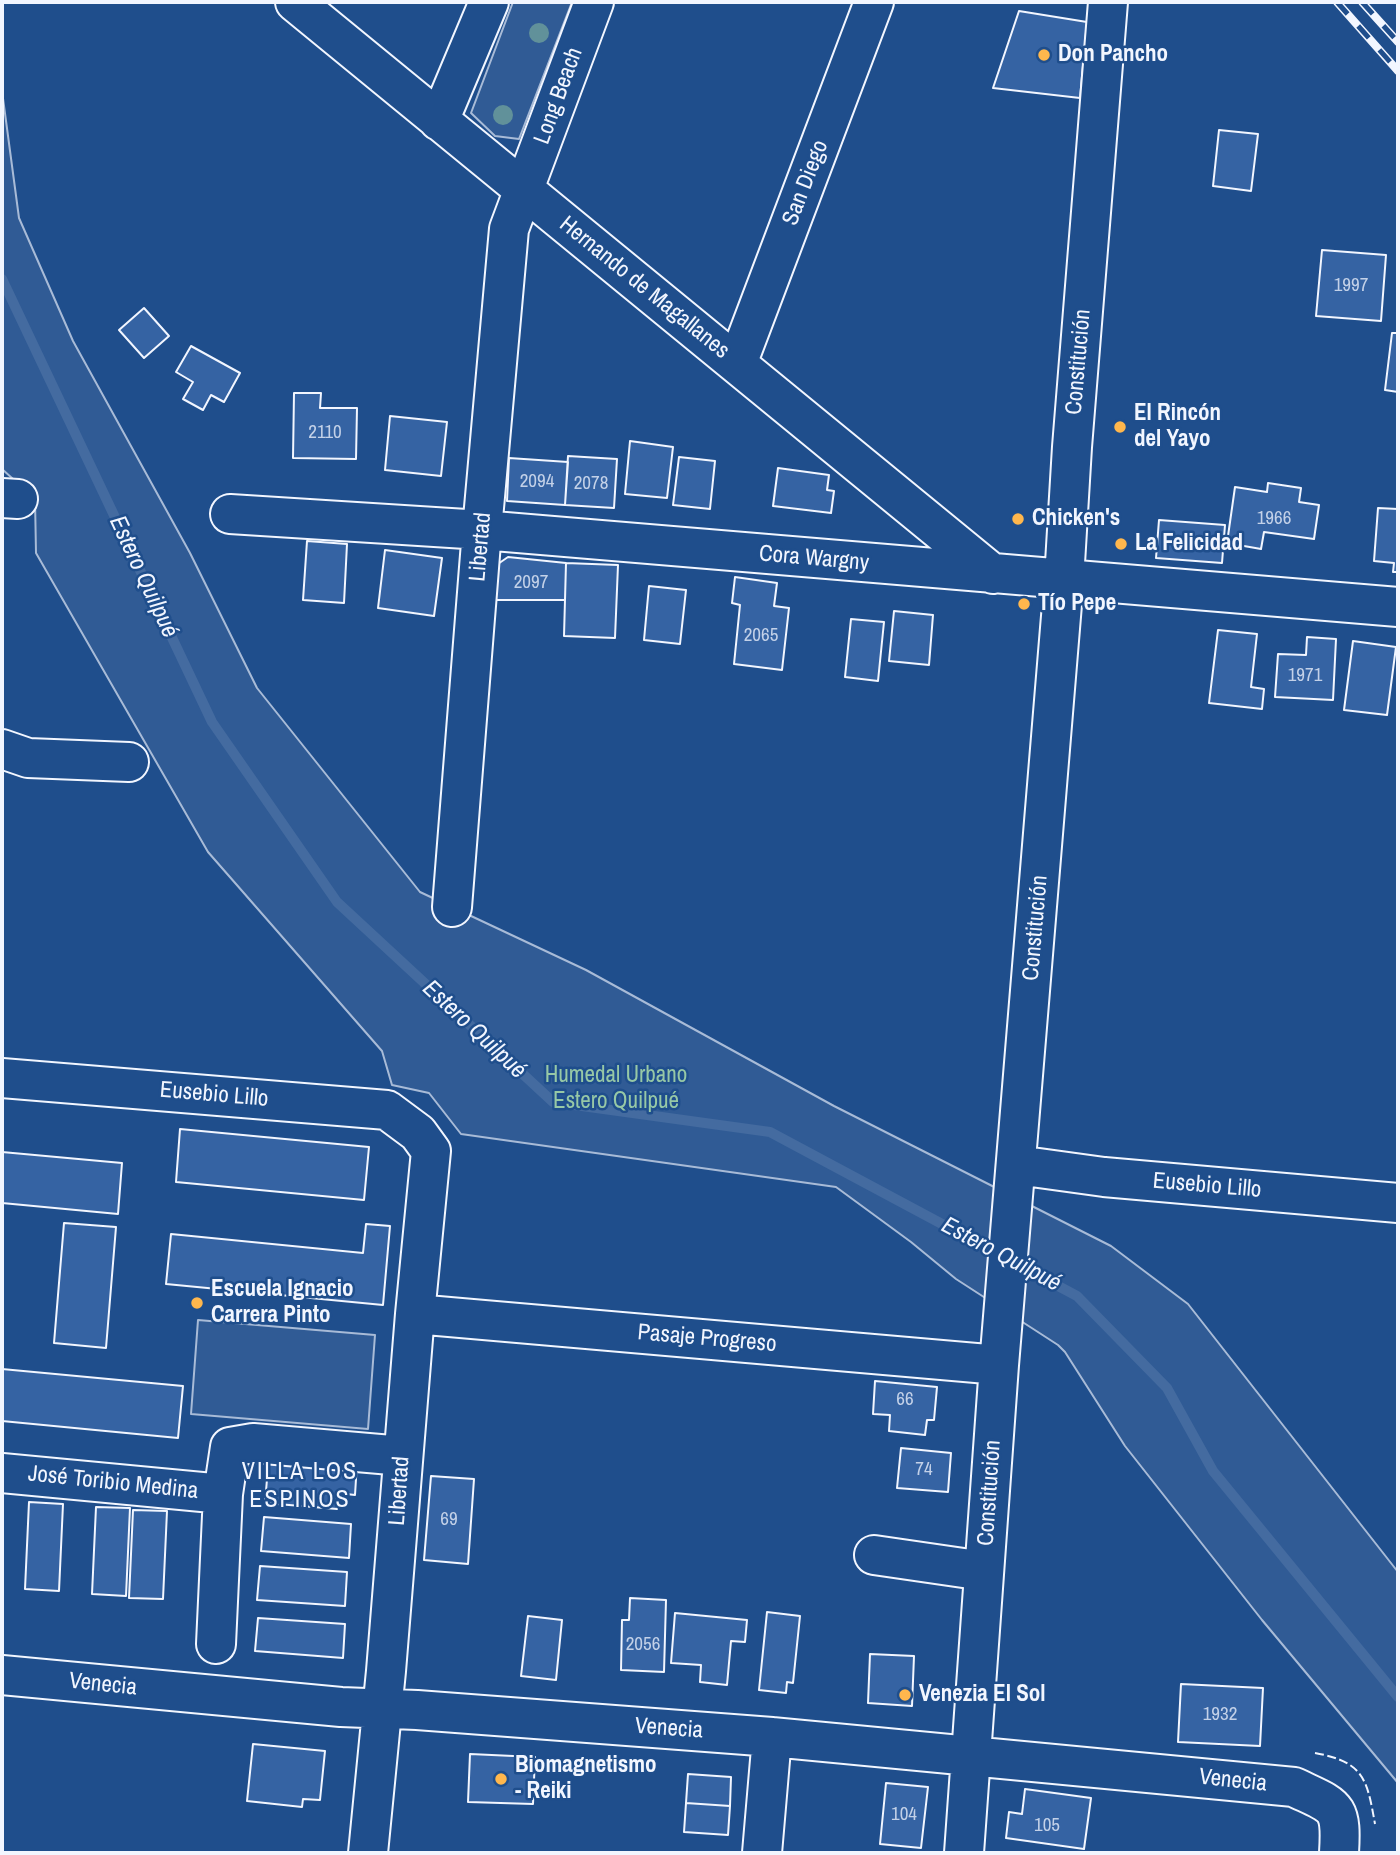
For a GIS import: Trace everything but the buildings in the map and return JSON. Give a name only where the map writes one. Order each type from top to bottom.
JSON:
[{"type":"street","name":"Hernando de Magallanes","points":[[295,2],[993,574]]},
{"type":"street","points":[[439,121],[489,2]]},
{"type":"street","name":"Long Beach","points":[[524,190],[594,2]]},
{"type":"street","name":"San Diego","points":[[737,364],[874,2]]},
{"type":"street","name":"Constitución","points":[[964,1853],[1003,1308],[1016,1178],[1108,2]]},
{"type":"street","name":"Libertad","points":[[453,907],[482,530],[509,229],[524,190]]},
{"type":"street","name":"Cora Wargny","points":[[230,514],[482,530],[1398,607]]},
{"type":"street","points":[[2,749],[28,758],[130,762]]},
{"type":"street","name":"Eusebio Lillo","points":[[2,1078],[387,1110],[418,1133]]},
{"type":"street","name":"Libertad","points":[[368,1853],[431,1152],[418,1133]]},
{"type":"street","name":"Eusebio Lillo","points":[[1016,1178],[1104,1177],[1398,1203]]},
{"type":"street","name":"Pasaje Progreso","points":[[415,1314],[999,1364]]},
{"type":"street","name":"José Toribio Medina","points":[[216,1644],[223,1494],[230,1447],[253,1443],[403,1456]]},
{"type":"street","name":"José Toribio Medina","points":[[2,1473],[223,1494]]},
{"type":"street","points":[[874,1555],[985,1571]]},
{"type":"street","name":"Venecia","points":[[2,1675],[246,1699],[971,1754],[1294,1787],[1331,1804],[1341,1824],[1339,1853]]},
{"type":"street","points":[[762,1853],[772,1737]]},
{"type":"shaded area","points":[[513,2],[572,2],[519,139],[495,136],[471,113]]},
{"type":"shaded area","name":"Humedal Urbano Estero Quilpué","points":[[2,91],[19,218],[73,341],[190,553],[257,688],[420,892],[586,970],[834,1106],[1111,1246],[1188,1304],[1398,1572],[1398,1783],[1262,1620],[1125,1446],[1065,1352],[956,1279],[836,1187],[461,1134],[429,1093],[392,1085],[382,1051],[208,852],[36,553],[35,499],[2,469]]},
{"type":"shaded area","points":[[198,1320],[375,1335],[368,1429],[191,1414]]},
{"type":"waterway","name":"Estero Quilpué","points":[[2,279],[212,722],[337,902],[553,1102],[770,1132],[1000,1255]]},
{"type":"waterway","name":"Estero Quilpué","points":[[1015,1263],[1077,1296],[1167,1388],[1213,1471],[1398,1697]]},
{"type":"railway","points":[[1337,2],[1398,71]]},
{"type":"railway","points":[[1362,2],[1398,42]]},
{"type":"fence","points":[[1315,1753],[1344,1762],[1360,1775],[1369,1795],[1375,1824]]},
{"type":"place","name":"Don Pancho","points":[[1044,55]]},
{"type":"place","name":"El Rincón del Yayo","points":[[1120,427]]},
{"type":"place","name":"Chicken's","points":[[1018,519]]},
{"type":"place","name":"La Felicidad","points":[[1121,544]]},
{"type":"place","name":"Tío Pepe","points":[[1024,604]]},
{"type":"place","name":"Escuela Ignacio Carrera Pinto","points":[[197,1303]]},
{"type":"place","name":"Venezia El Sol","points":[[905,1695]]},
{"type":"place","name":"Biomagnetismo - Reiki","points":[[501,1779]]},
{"type":"district","name":"VILLA LOS ESPINOS","points":[[300,1487]]}]
